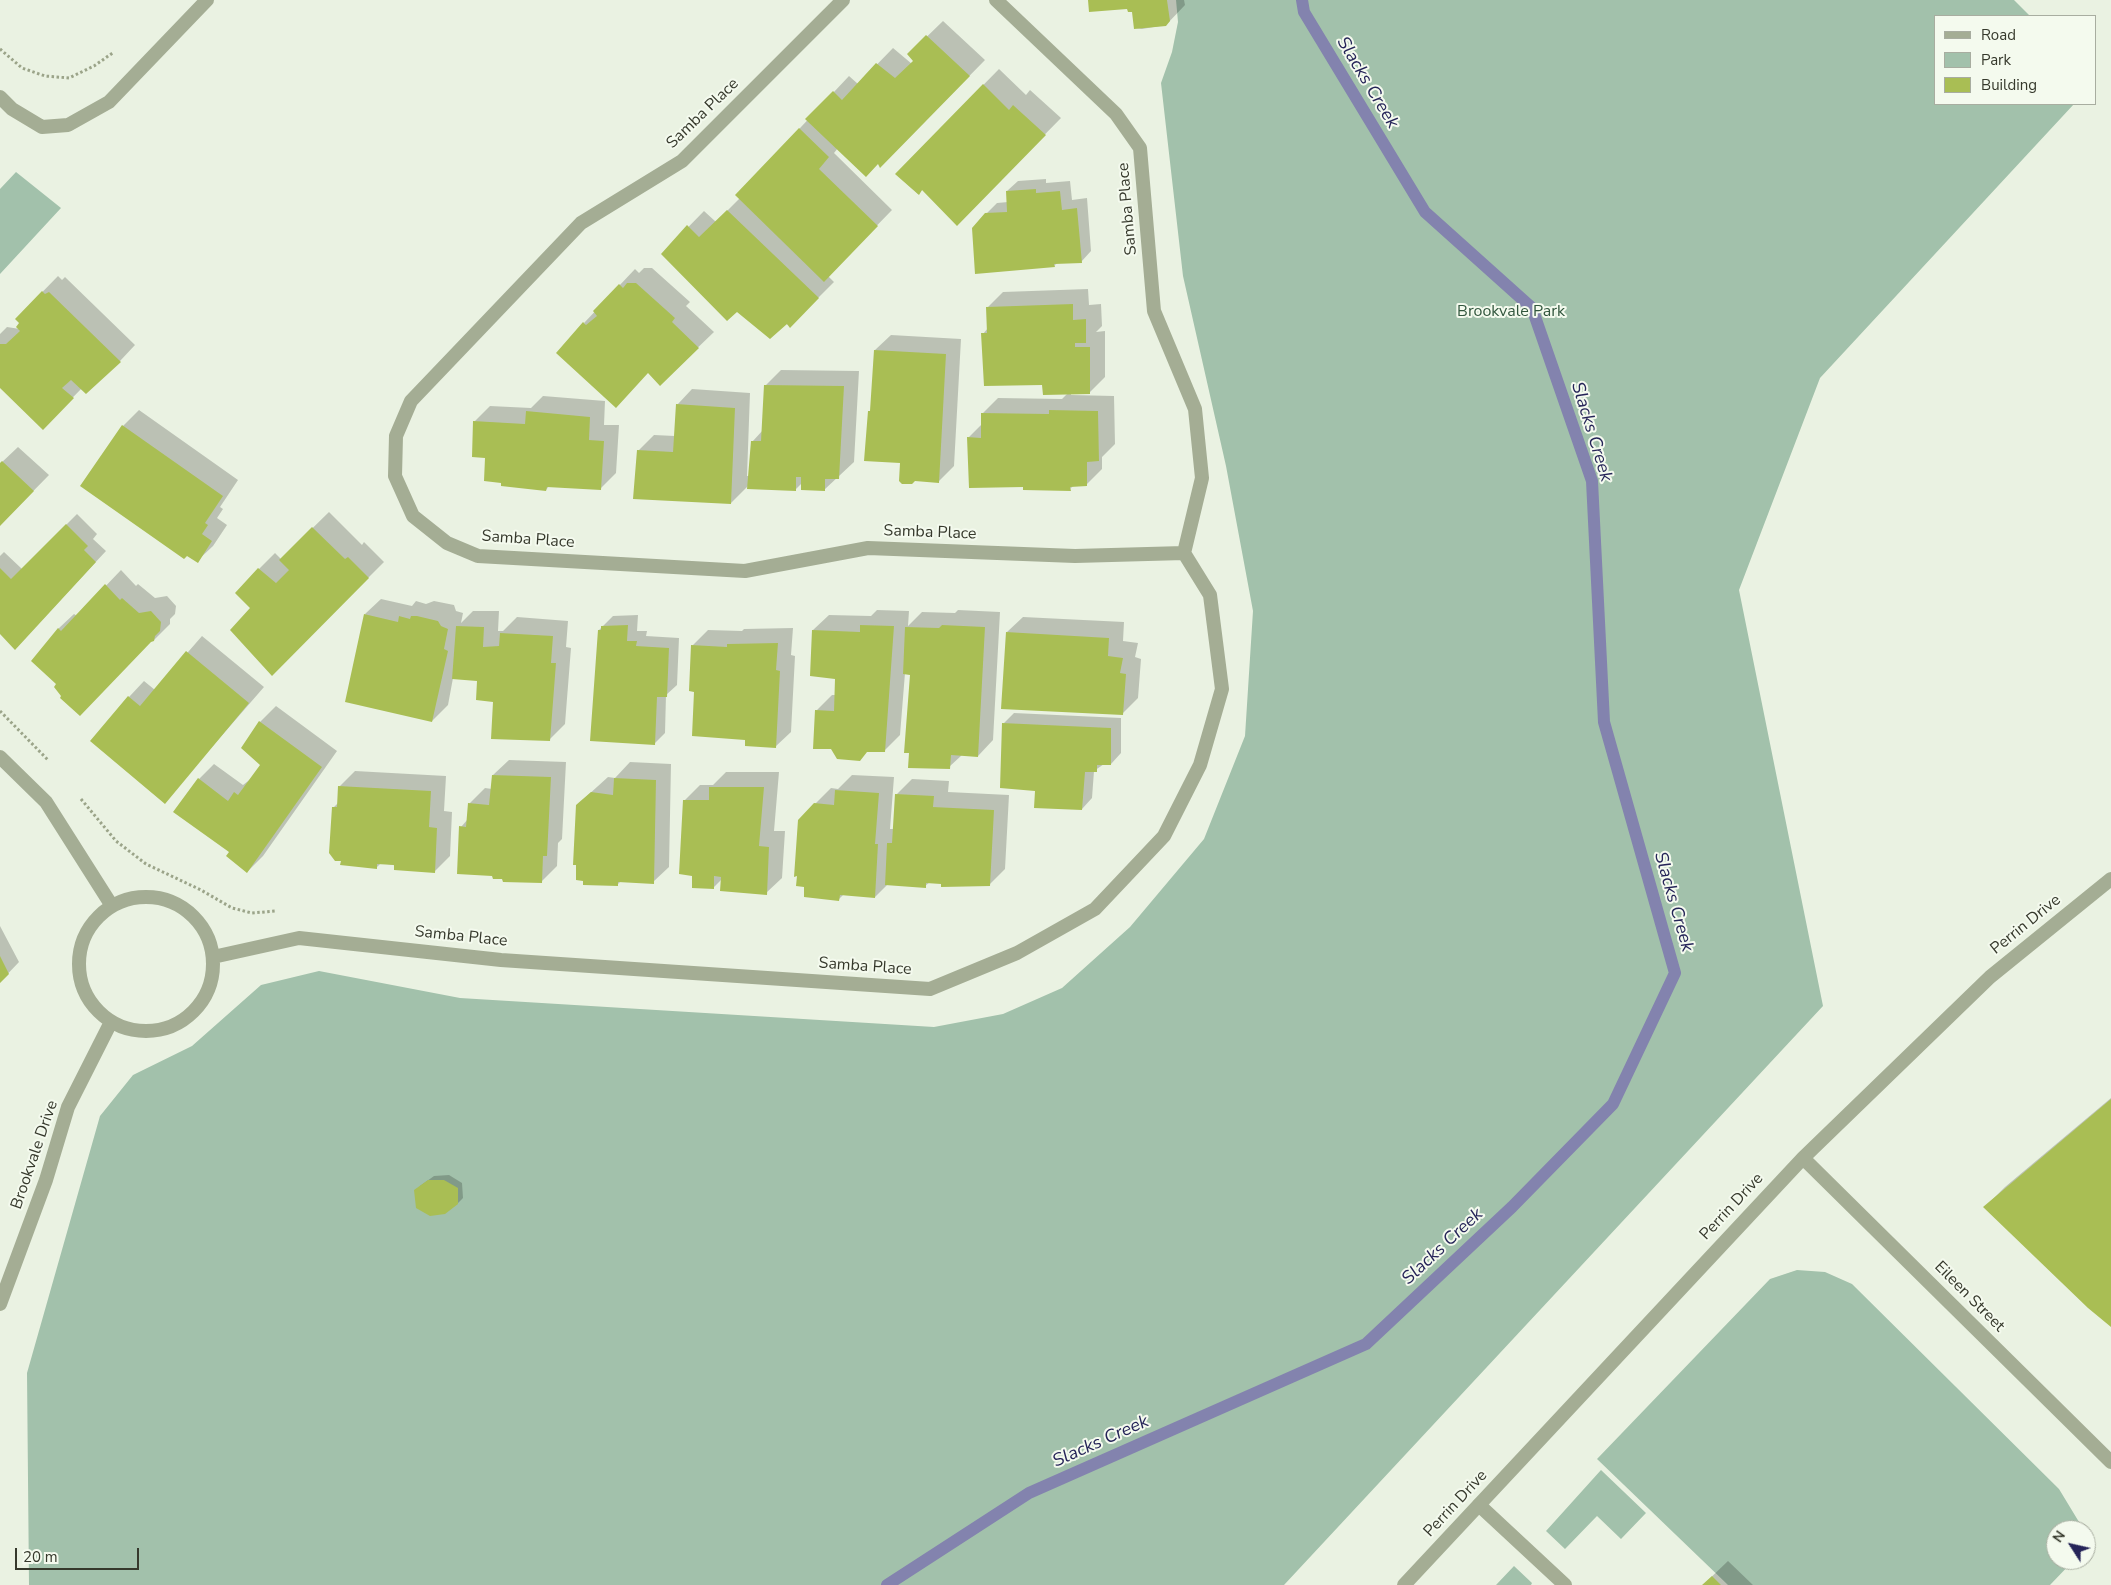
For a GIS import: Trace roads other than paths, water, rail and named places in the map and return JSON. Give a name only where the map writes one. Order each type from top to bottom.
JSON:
[{"type":"street","points":[[0,97],[12,109],[42,127],[68,125],[109,102],[207,0]]},
{"type":"street","name":"Samba Place","points":[[843,0],[682,162],[581,223],[411,402],[396,436],[395,476],[413,516],[447,543],[478,556],[746,571],[868,548],[1075,556],[1184,553]]},
{"type":"street","name":"Samba Place","points":[[213,957],[299,938],[501,960],[930,989],[1018,954],[1095,909],[1164,836],[1200,766],[1222,689],[1210,594],[1184,553],[1202,478],[1195,409],[1154,312],[1140,148],[1116,114],[996,0]]},
{"type":"street","points":[[0,757],[46,802],[112,906]]},
{"type":"street","name":"Perrin Drive","points":[[1404,1585],[1803,1158],[1990,977],[2111,879]]},
{"type":"street","points":[[155,897],[176,904],[195,917],[207,935],[213,957],[212,978],[204,998],[185,1018],[173,1026],[152,1032],[131,1030],[111,1022],[94,1006],[86,993],[83,987],[79,964],[83,942],[95,922],[112,906],[133,898],[155,897]]},
{"type":"street","name":"Brookvale Drive","points":[[0,1304],[46,1180],[68,1107],[111,1022]]},
{"type":"street","name":"Eileen Street","points":[[1803,1158],[2111,1462]]},
{"type":"street","points":[[1479,1505],[1565,1585]]},
{"type":"waterway","name":"Slacks Creek","points":[[887,1585],[1029,1493],[1366,1344],[1512,1207],[1613,1104],[1675,973],[1604,722],[1592,481],[1532,308],[1425,212],[1304,12],[1302,0]]},
{"type":"park label","name":"Brookvale Park","points":[[1511,312]]}]
